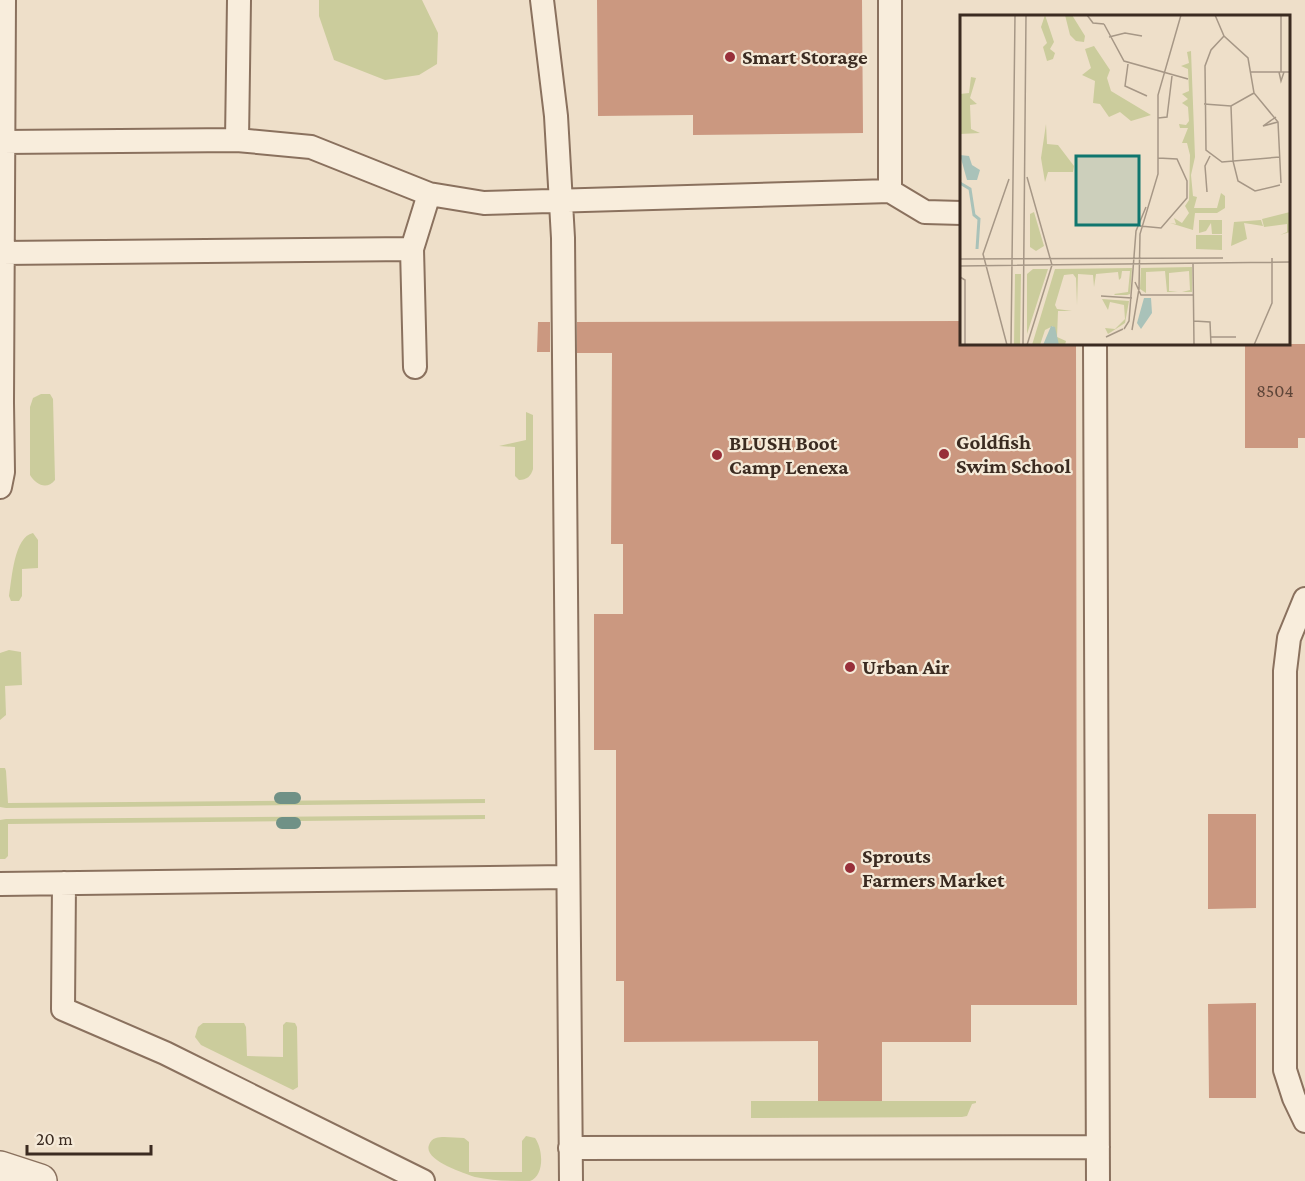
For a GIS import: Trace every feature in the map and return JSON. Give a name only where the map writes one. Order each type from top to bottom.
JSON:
[{"type":"street","points":[[0,1168],[40,1181]]},
{"type":"lane","points":[[0,487],[3,472],[1,403],[4,0]]},
{"type":"lane","points":[[237,140],[238,0]]},
{"type":"lane","points":[[542,0],[556,116],[565,343],[571,1181]]},
{"type":"lane","points":[[890,0],[890,191]]},
{"type":"lane","points":[[3,142],[237,140],[311,147],[429,194],[484,203],[890,191],[925,212],[960,213]]},
{"type":"lane","points":[[415,367],[412,249],[429,194]]},
{"type":"lane","points":[[2,253],[412,249]]},
{"type":"lane","points":[[1095,345],[1098,1181]]},
{"type":"lane","points":[[1305,599],[1289,638],[1285,671],[1285,1070],[1294,1098],[1305,1121]]},
{"type":"lane","points":[[0,884],[568,877]]},
{"type":"lane","points":[[64,883],[63,1009],[165,1053],[423,1181]]},
{"type":"lane","points":[[570,1148],[1098,1147]]},
{"type":"green space","points":[[319,0],[422,0],[438,33],[437,64],[419,75],[385,80],[334,60],[319,16]]},
{"type":"green space","points":[[41,394],[50,394],[53,399],[55,480],[49,485],[38,484],[30,475],[30,407],[33,398]]},
{"type":"green space","points":[[526,412],[533,415],[533,469],[528,477],[519,480],[515,476],[515,447],[499,446],[526,440]]},
{"type":"green space","points":[[33,533],[38,540],[38,568],[22,569],[22,596],[19,601],[11,601],[9,596],[18,550],[27,536]]},
{"type":"green space","points":[[9,650],[21,652],[22,685],[5,686],[6,715],[0,720],[0,653]]},
{"type":"green space","points":[[0,768],[5,768],[6,771],[8,803],[485,799],[485,803],[6,808],[0,807]]},
{"type":"green space","points":[[485,815],[485,819],[8,824],[8,856],[0,859],[0,820],[6,819]]},
{"type":"green space","points":[[286,1022],[295,1023],[297,1027],[298,1087],[293,1090],[201,1045],[195,1037],[198,1027],[203,1023],[244,1023],[247,1056],[283,1057],[283,1025]]},
{"type":"green space","points":[[751,1101],[976,1101],[976,1103],[972,1104],[967,1116],[962,1117],[751,1118]]},
{"type":"green space","points":[[526,1136],[535,1138],[541,1155],[538,1173],[530,1181],[475,1177],[445,1165],[429,1151],[429,1145],[435,1138],[464,1138],[469,1142],[469,1172],[522,1172],[522,1141]]},
{"type":"building","name":"Smart Storage","points":[[597,0],[862,0],[863,133],[693,135],[693,115],[598,116]]},
{"type":"building","points":[[960,321],[960,345],[1076,345],[1077,1005],[971,1005],[971,1042],[882,1042],[882,1101],[818,1101],[818,1041],[624,1042],[624,981],[616,981],[616,750],[594,750],[594,614],[623,614],[623,544],[611,544],[612,353],[577,353],[577,322]]},
{"type":"building","points":[[538,322],[550,322],[550,352],[537,352]]},
{"type":"building","points":[[1305,344],[1305,438],[1298,438],[1298,448],[1245,448],[1245,345]]},
{"type":"building","points":[[1208,814],[1256,814],[1256,908],[1208,909]]},
{"type":"building","points":[[1256,1003],[1256,1098],[1209,1098],[1208,1004]]},
{"type":"waterway","points":[[280,798],[295,798]]},
{"type":"waterway","points":[[282,823],[295,823]]},
{"type":"place","name":"Smart Storage","points":[[730,57]]},
{"type":"place","name":"Goldfish Swim School","points":[[944,454]]},
{"type":"place","name":"BLUSH Boot Camp Lenexa","points":[[717,455]]},
{"type":"place","name":"Urban Air","points":[[850,667]]},
{"type":"place","name":"Sprouts Farmers Market","points":[[850,868]]}]
